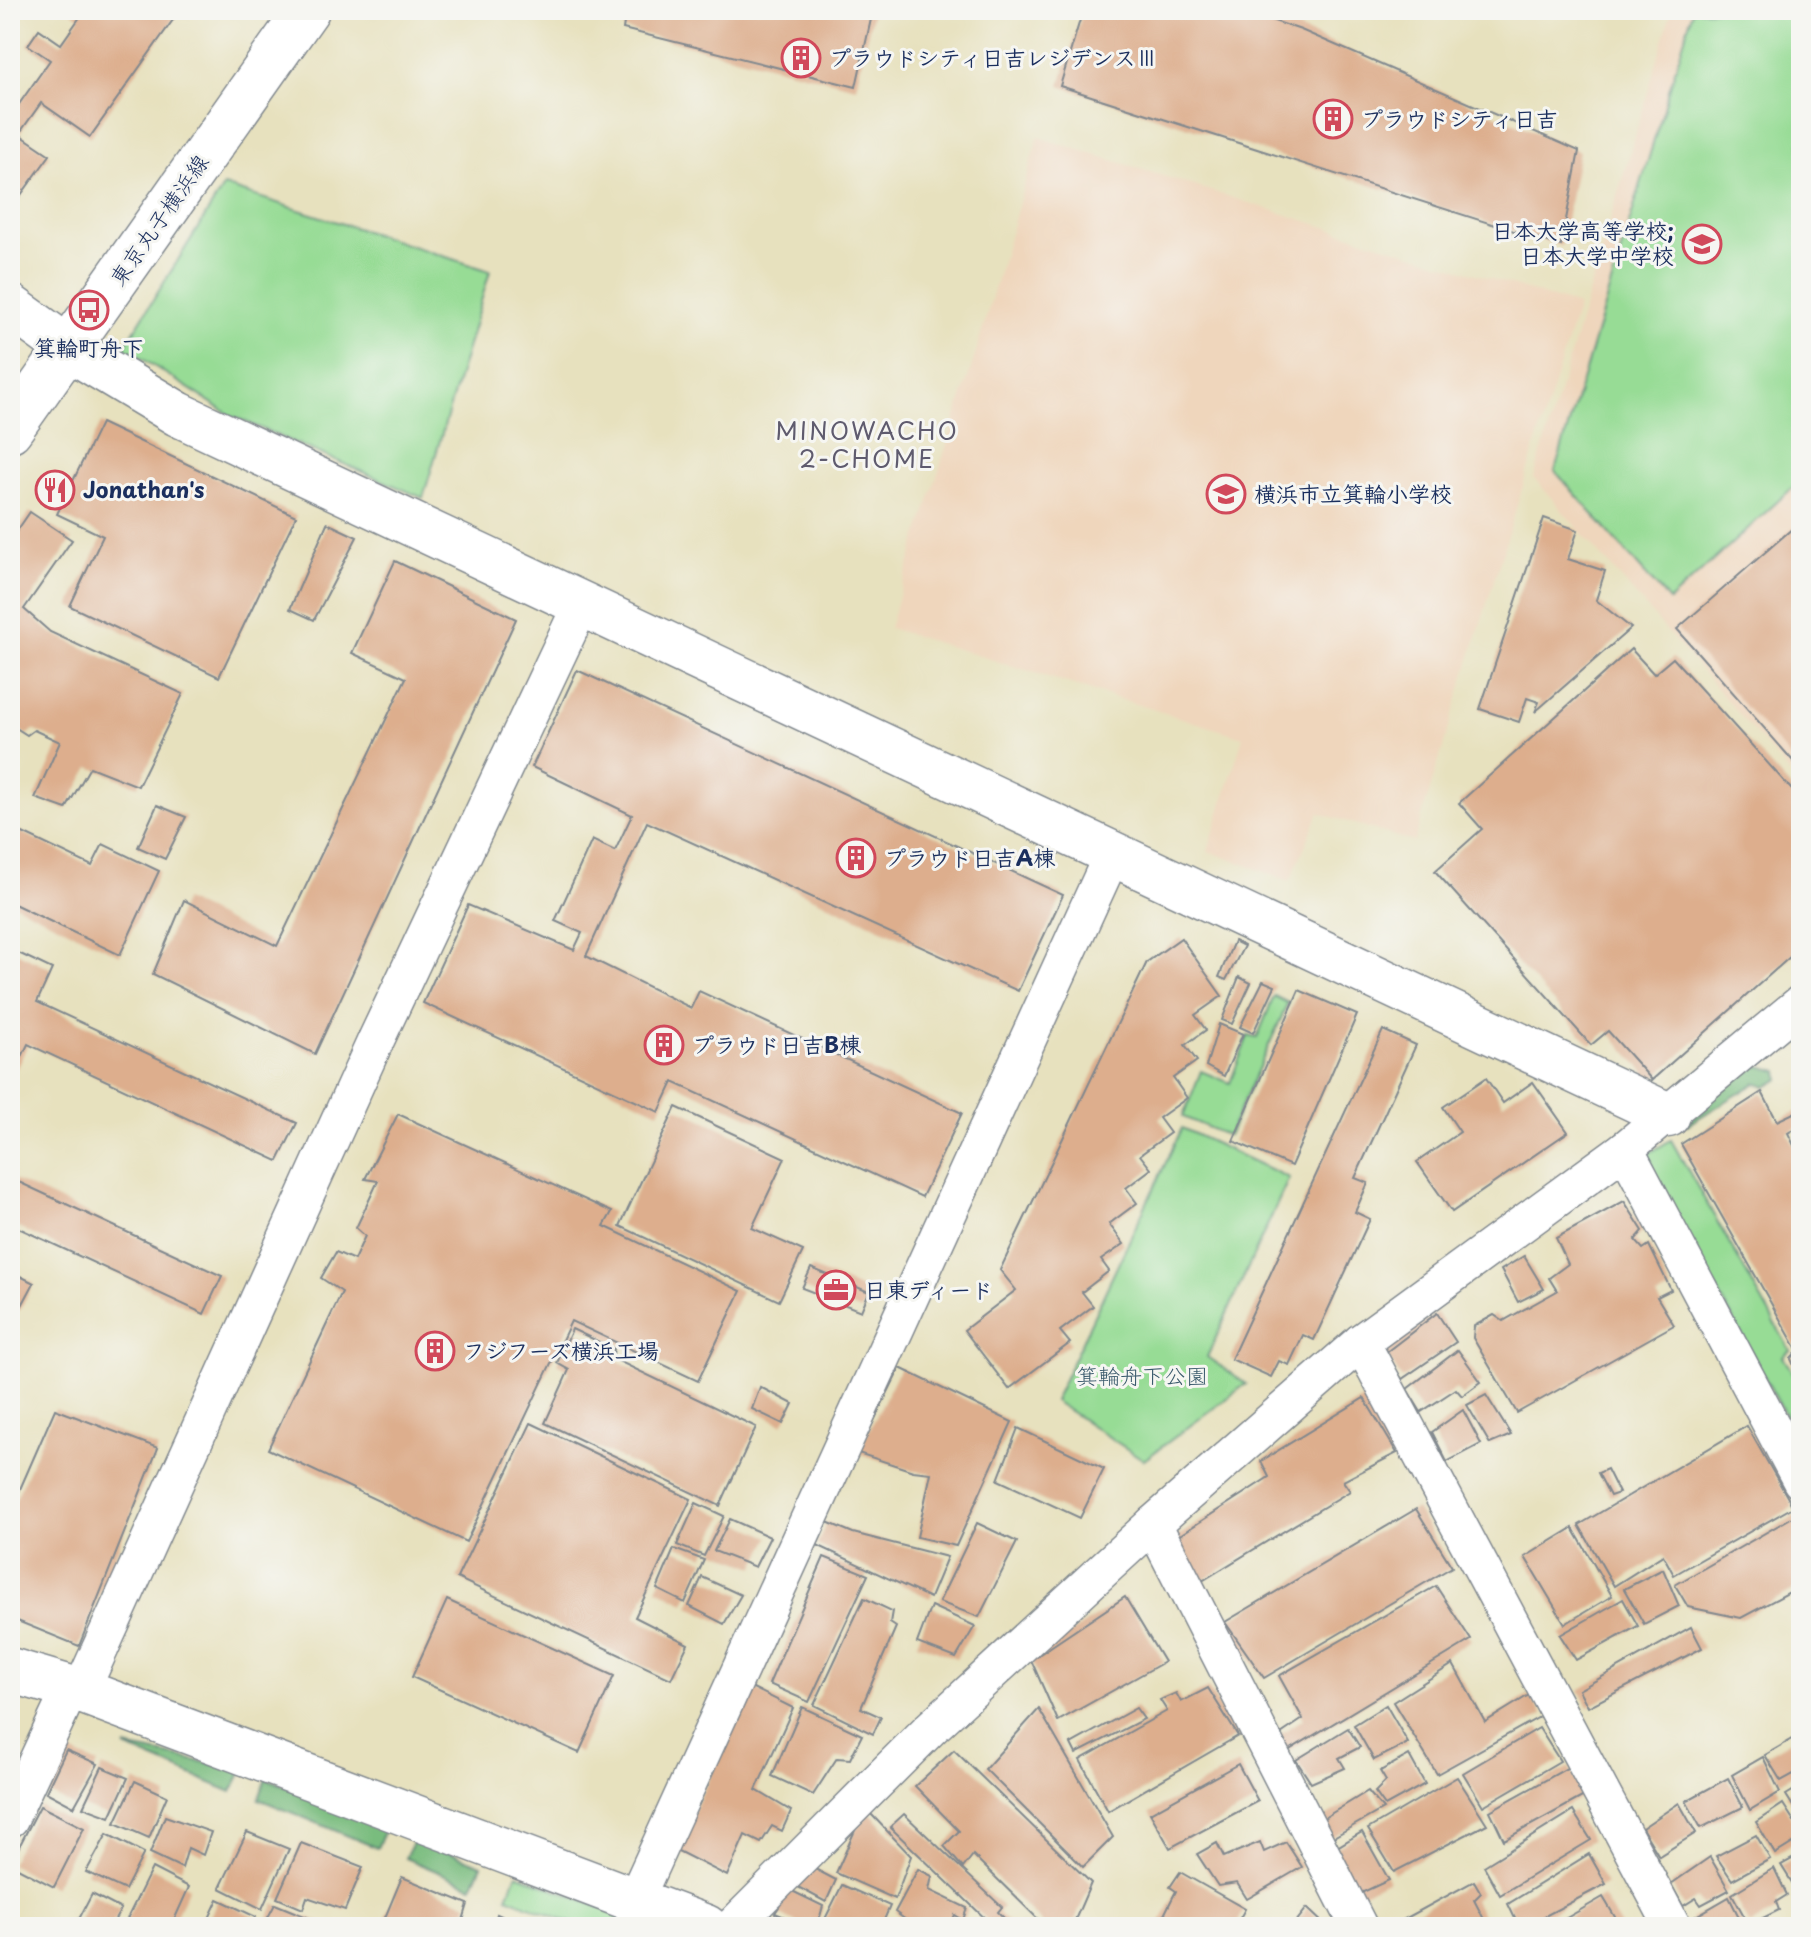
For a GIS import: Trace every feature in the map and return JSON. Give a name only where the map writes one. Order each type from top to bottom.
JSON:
[{"type":"street","name":"東京丸子横浜線","points":[[10,430],[307,10]]},
{"type":"street","points":[[10,306],[68,348],[178,414],[1668,1115]]},
{"type":"street","points":[[10,1819],[76,1690],[582,603]]},
{"type":"street","points":[[635,1900],[1112,855]]},
{"type":"street","points":[[732,1927],[930,1729],[1153,1524],[1361,1342],[1625,1149],[1801,1003]]},
{"type":"street","points":[[1625,1149],[1801,1481]]},
{"type":"street","points":[[1361,1342],[1673,1927]]},
{"type":"street","points":[[1153,1524],[1359,1927]]},
{"type":"street","points":[[10,1670],[76,1690],[706,1927]]},
{"type":"shaded area","name":"日本大学高等学校; 日本大学中学校","points":[[1672,10],[1801,10],[1801,786],[1534,478]]},
{"type":"shaded area","name":"横浜市立箕輪小学校","points":[[1038,137],[1578,306],[1414,842],[1319,813],[1290,881],[1208,851],[1243,737],[889,628],[974,359]]},
{"type":"green space","name":"日本大学高等学校; 日本大学中学校","points":[[1693,10],[1801,10],[1801,480],[1669,601],[1555,471]]},
{"type":"green space","points":[[224,186],[490,271],[423,498],[232,416],[124,347]]},
{"type":"green space","points":[[1274,996],[1288,1003],[1228,1136],[1183,1117],[1201,1071],[1230,1083],[1248,1036],[1257,1038]]},
{"type":"green space","points":[[1748,1063],[1779,1071],[1780,1079],[1766,1087],[1756,1083],[1687,1125],[1680,1115]]},
{"type":"green space","name":"箕輪舟下公園","points":[[1182,1128],[1289,1178],[1207,1357],[1246,1384],[1144,1460],[1054,1401]]},
{"type":"green space","points":[[1671,1140],[1790,1350],[1783,1357],[1801,1386],[1801,1444],[1644,1156]]},
{"type":"green space","points":[[125,1747],[229,1767],[242,1771],[232,1792]]},
{"type":"green space","points":[[266,1778],[386,1828],[377,1848],[259,1799]]},
{"type":"green space","points":[[415,1839],[482,1865],[472,1886],[405,1858]]},
{"type":"green space","points":[[517,1874],[650,1927],[582,1927],[507,1897]]},
{"type":"building","points":[[70,10],[180,10],[90,137],[41,103],[19,134],[50,155],[10,210],[10,117],[50,60],[28,45],[39,29],[61,44],[80,17]]},
{"type":"building","name":"プラウドシティ日吉レジデンスⅢ","points":[[626,10],[873,10],[856,87],[623,29]]},
{"type":"building","name":"プラウドシティ日吉","points":[[1083,10],[1241,10],[1301,30],[1579,151],[1561,246],[1060,86]]},
{"type":"building","points":[[101,423],[296,516],[219,677],[70,606],[103,536],[57,514]]},
{"type":"building","points":[[30,512],[72,540],[24,609],[50,632],[183,694],[138,786],[90,767],[66,809],[35,798],[60,742],[34,730],[27,735],[10,724],[10,541]]},
{"type":"building","points":[[1544,518],[1578,530],[1568,559],[1605,571],[1596,600],[1631,628],[1535,712],[1539,702],[1527,698],[1519,722],[1480,709]]},
{"type":"building","points":[[1801,521],[1801,770],[1677,629]]},
{"type":"building","points":[[327,523],[357,537],[314,620],[290,609]]},
{"type":"building","points":[[395,561],[516,619],[315,1054],[153,974],[184,900],[277,946],[406,678],[352,653]]},
{"type":"building","points":[[1631,649],[1654,674],[1673,658],[1801,800],[1801,947],[1652,1080],[1608,1031],[1591,1045],[1435,871],[1482,829],[1459,803]]},
{"type":"building","points":[[577,670],[1063,895],[1018,991],[647,822],[586,956],[691,1008],[699,991],[962,1113],[922,1197],[673,1082],[659,1112],[423,1003],[468,905],[574,950],[582,933],[555,921],[592,840],[615,851],[632,815],[532,767]]},
{"type":"building","points":[[157,805],[186,817],[165,859],[138,847]]},
{"type":"building","points":[[10,827],[92,866],[103,844],[159,871],[120,955],[10,902]]},
{"type":"building","points":[[1181,938],[1222,996],[1195,1015],[1206,1030],[1185,1045],[1197,1061],[1173,1078],[1187,1098],[1159,1118],[1170,1133],[1140,1155],[1151,1169],[1126,1188],[1137,1203],[1109,1224],[1124,1244],[1101,1260],[1109,1271],[1082,1292],[1093,1306],[1060,1331],[1070,1343],[1009,1389],[964,1330],[1016,1290],[1000,1270],[1147,962]]},
{"type":"building","points":[[1234,941],[1244,946],[1226,980],[1219,977]]},
{"type":"building","points":[[10,949],[52,969],[37,1002],[297,1123],[278,1161],[28,1044],[10,1082]]},
{"type":"building","points":[[1239,977],[1251,983],[1232,1024],[1222,1020]]},
{"type":"building","points":[[1263,981],[1275,986],[1253,1033],[1240,1027]]},
{"type":"building","points":[[1299,990],[1357,1015],[1291,1166],[1233,1141]]},
{"type":"building","points":[[1219,1024],[1243,1034],[1224,1076],[1206,1066]]},
{"type":"building","points":[[1383,1030],[1416,1045],[1355,1178],[1368,1183],[1355,1212],[1370,1219],[1314,1340],[1303,1335],[1289,1365],[1279,1361],[1271,1377],[1231,1359]]},
{"type":"building","points":[[1486,1078],[1503,1103],[1533,1082],[1568,1132],[1452,1212],[1417,1162],[1460,1132],[1443,1107]]},
{"type":"building","points":[[1762,1092],[1777,1121],[1800,1110],[1801,1113],[1801,1125],[1788,1133],[1801,1160],[1801,1381],[1791,1359],[1798,1351],[1681,1144]]},
{"type":"building","points":[[676,1107],[785,1158],[752,1228],[803,1251],[779,1301],[620,1226]]},
{"type":"building","name":"フジフーズ横浜工場","points":[[398,1114],[612,1212],[604,1226],[741,1291],[698,1381],[571,1321],[466,1542],[268,1449],[342,1292],[321,1278],[336,1252],[354,1260],[365,1236],[356,1228],[378,1181],[365,1179]]},
{"type":"building","points":[[10,1178],[222,1276],[204,1314],[10,1224]]},
{"type":"building","points":[[1624,1201],[1643,1231],[1635,1240],[1643,1249],[1649,1245],[1671,1290],[1657,1297],[1674,1325],[1517,1413],[1473,1338],[1474,1326],[1494,1315],[1503,1321],[1557,1291],[1549,1278],[1568,1264],[1556,1238]]},
{"type":"building","points":[[1524,1256],[1544,1289],[1518,1302],[1501,1270]]},
{"type":"building","name":"日東ディード","points":[[811,1268],[869,1292],[861,1311],[802,1288]]},
{"type":"building","points":[[10,1271],[34,1283],[19,1311],[10,1309]]},
{"type":"building","points":[[1437,1313],[1456,1342],[1402,1379],[1385,1353]]},
{"type":"building","points":[[572,1329],[614,1349],[612,1358],[756,1427],[720,1506],[545,1423],[569,1370],[557,1363]]},
{"type":"building","points":[[1458,1350],[1481,1382],[1462,1396],[1456,1389],[1421,1412],[1407,1389]]},
{"type":"building","points":[[900,1368],[1012,1422],[956,1546],[917,1537],[931,1473],[913,1471],[858,1453]]},
{"type":"building","points":[[760,1387],[793,1404],[783,1424],[752,1409]]},
{"type":"building","points":[[1486,1395],[1511,1435],[1490,1444],[1467,1405]]},
{"type":"building","points":[[1364,1398],[1397,1453],[1343,1481],[1350,1491],[1197,1584],[1172,1540],[1269,1477],[1261,1461]]},
{"type":"building","points":[[55,1409],[158,1448],[79,1646],[10,1618],[10,1512]]},
{"type":"building","points":[[1463,1410],[1481,1444],[1447,1462],[1432,1432]]},
{"type":"building","points":[[531,1423],[691,1499],[635,1617],[688,1644],[671,1679],[457,1578]]},
{"type":"building","points":[[1747,1426],[1793,1507],[1674,1575],[1663,1555],[1614,1586],[1579,1525]]},
{"type":"building","points":[[1018,1428],[1104,1469],[1080,1518],[998,1480]]},
{"type":"building","points":[[1607,1469],[1619,1493],[1610,1496],[1598,1473]]},
{"type":"building","points":[[696,1503],[724,1516],[704,1556],[677,1545]]},
{"type":"building","points":[[1416,1509],[1452,1567],[1264,1678],[1225,1622]]},
{"type":"building","points":[[1796,1515],[1801,1522],[1801,1572],[1797,1575],[1801,1586],[1741,1618],[1688,1607],[1675,1585]]},
{"type":"building","points":[[730,1519],[770,1537],[755,1567],[714,1551]]},
{"type":"building","points":[[827,1522],[853,1533],[947,1557],[930,1598],[817,1545]]},
{"type":"building","points":[[977,1523],[1017,1542],[979,1617],[939,1602]]},
{"type":"building","points":[[1573,1528],[1612,1596],[1565,1624],[1525,1557]]},
{"type":"building","points":[[674,1549],[704,1560],[685,1603],[657,1589]]},
{"type":"building","points":[[824,1557],[868,1575],[809,1702],[769,1684]]},
{"type":"building","points":[[1663,1569],[1679,1606],[1644,1624],[1624,1589]]},
{"type":"building","points":[[702,1577],[741,1595],[724,1624],[689,1606]]},
{"type":"building","points":[[1436,1586],[1471,1640],[1281,1755],[1272,1740],[1303,1719],[1279,1676]]},
{"type":"building","points":[[1125,1597],[1164,1662],[1058,1721],[1031,1660]]},
{"type":"building","points":[[864,1598],[892,1611],[890,1623],[896,1627],[861,1708],[881,1717],[873,1734],[814,1705]]},
{"type":"building","points":[[1623,1599],[1638,1626],[1576,1660],[1560,1635]]},
{"type":"building","points":[[447,1600],[614,1676],[579,1753],[412,1677]]},
{"type":"building","points":[[931,1606],[975,1626],[956,1658],[917,1643]]},
{"type":"building","points":[[1691,1627],[1702,1648],[1588,1707],[1579,1690]]},
{"type":"building","points":[[1453,1664],[1485,1722],[1529,1695],[1543,1715],[1437,1774],[1393,1702]]},
{"type":"building","points":[[751,1687],[793,1708],[756,1790],[791,1811],[782,1831],[772,1826],[761,1843],[745,1835],[727,1876],[676,1850]]},
{"type":"building","points":[[1208,1688],[1238,1736],[1108,1811],[1080,1760],[1167,1711],[1160,1700],[1176,1693],[1181,1702]]},
{"type":"building","points":[[1386,1705],[1408,1743],[1374,1760],[1354,1725]]},
{"type":"building","points":[[802,1707],[862,1735],[850,1759],[837,1758],[813,1795],[772,1776]]},
{"type":"building","points":[[1136,1708],[1144,1719],[1076,1754],[1071,1744]]},
{"type":"building","points":[[1039,1709],[1113,1837],[1083,1867],[985,1769]]},
{"type":"building","points":[[1348,1728],[1360,1747],[1339,1758],[1345,1768],[1311,1783],[1296,1760]]},
{"type":"building","points":[[1539,1728],[1560,1761],[1483,1806],[1463,1773]]},
{"type":"building","points":[[1798,1736],[1801,1741],[1801,1770],[1781,1781],[1765,1755]]},
{"type":"building","points":[[66,1750],[98,1764],[74,1807],[46,1792]]},
{"type":"building","points":[[954,1750],[1091,1883],[1072,1927],[1046,1927],[973,1855],[963,1868],[944,1846],[959,1831],[915,1786]]},
{"type":"building","points":[[1409,1755],[1425,1784],[1385,1806],[1375,1792],[1386,1781],[1380,1771]]},
{"type":"building","points":[[1763,1757],[1780,1792],[1750,1810],[1732,1775]]},
{"type":"building","points":[[1238,1764],[1258,1801],[1170,1848],[1150,1813]]},
{"type":"building","points":[[102,1767],[128,1778],[110,1817],[83,1807]]},
{"type":"building","points":[[1569,1767],[1584,1796],[1504,1840],[1490,1811]]},
{"type":"building","points":[[1457,1777],[1487,1824],[1394,1872],[1368,1829]]},
{"type":"building","points":[[1728,1778],[1743,1807],[1701,1828],[1686,1801]]},
{"type":"building","points":[[135,1781],[167,1796],[149,1838],[115,1823]]},
{"type":"building","points":[[1801,1786],[1801,1819],[1786,1795]]},
{"type":"building","points":[[1368,1791],[1383,1809],[1330,1839],[1319,1821]]},
{"type":"building","points":[[1679,1803],[1696,1833],[1659,1856],[1642,1828]]},
{"type":"building","points":[[1783,1804],[1801,1832],[1801,1838],[1775,1854],[1756,1822]]},
{"type":"building","points":[[40,1806],[84,1828],[54,1887],[10,1864]]},
{"type":"building","points":[[1573,1811],[1591,1840],[1500,1895],[1484,1866]]},
{"type":"building","points":[[870,1813],[911,1856],[895,1899],[836,1873],[856,1828]]},
{"type":"building","points":[[904,1814],[1002,1907],[998,1912],[1013,1927],[994,1927],[890,1827]]},
{"type":"building","points":[[165,1816],[211,1832],[203,1855],[188,1848],[182,1868],[150,1853]]},
{"type":"building","points":[[247,1832],[289,1849],[262,1909],[220,1888]]},
{"type":"building","points":[[1362,1832],[1389,1880],[1357,1895],[1334,1849]]},
{"type":"building","points":[[107,1834],[144,1853],[125,1890],[86,1872]]},
{"type":"building","points":[[1756,1835],[1770,1859],[1732,1880],[1716,1856]]},
{"type":"building","points":[[1260,1842],[1264,1852],[1286,1842],[1302,1867],[1247,1899],[1237,1883],[1218,1886],[1197,1854],[1217,1843],[1224,1857]]},
{"type":"building","points":[[301,1843],[363,1867],[345,1910],[307,1897],[303,1909],[277,1898]]},
{"type":"building","points":[[1589,1854],[1606,1884],[1519,1927],[1508,1904]]},
{"type":"building","points":[[1801,1854],[1801,1897],[1781,1865]]},
{"type":"building","points":[[1710,1857],[1729,1890],[1701,1905],[1696,1898],[1683,1906],[1671,1884]]},
{"type":"building","points":[[152,1868],[189,1887],[171,1927],[123,1927]]},
{"type":"building","points":[[813,1868],[836,1880],[826,1902],[796,1886]]},
{"type":"building","points":[[1774,1868],[1787,1895],[1776,1902],[1779,1910],[1749,1925],[1732,1894]]},
{"type":"building","points":[[918,1869],[932,1876],[929,1890],[967,1908],[963,1920],[955,1915],[949,1927],[903,1927],[906,1920],[895,1912]]},
{"type":"building","points":[[1180,1872],[1245,1909],[1235,1927],[1158,1927],[1176,1891],[1170,1887]]},
{"type":"building","points":[[402,1877],[468,1904],[461,1927],[398,1927],[384,1920]]},
{"type":"building","points":[[1474,1881],[1481,1893],[1474,1900],[1488,1927],[1390,1927]]},
{"type":"building","points":[[842,1885],[890,1906],[881,1927],[821,1927]]},
{"type":"building","points":[[790,1890],[823,1906],[817,1927],[809,1927],[775,1913]]},
{"type":"building","points":[[92,1894],[121,1909],[111,1927],[96,1927],[79,1919]]},
{"type":"building","points":[[1603,1897],[1621,1927],[1551,1927]]},
{"type":"building","points":[[1729,1897],[1744,1927],[1695,1927],[1691,1919]]},
{"type":"building","points":[[218,1899],[256,1917],[251,1927],[205,1927]]},
{"type":"building","points":[[275,1904],[331,1927],[263,1927]]},
{"type":"building","points":[[1307,1908],[1327,1927],[1292,1927]]},
{"type":"building","points":[[497,1914],[526,1927],[493,1927]]},
{"type":"place","name":"プラウドシティ日吉レジデンスⅢ","points":[[801,58]]},
{"type":"place","name":"プラウドシティ日吉","points":[[1333,119]]},
{"type":"place","name":"日本大学高等学校; 日本大学中学校","points":[[1702,244]]},
{"type":"place","name":"箕輪町舟下","points":[[89,310]]},
{"type":"place","name":"Jonathan's","points":[[55,490]]},
{"type":"place","name":"横浜市立箕輪小学校","points":[[1226,494]]},
{"type":"place","name":"プラウド日吉A棟","points":[[856,858]]},
{"type":"place","name":"プラウド日吉B棟","points":[[664,1045]]},
{"type":"place","name":"日東ディード","points":[[836,1290]]},
{"type":"place","name":"フジフーズ横浜工場","points":[[435,1351]]},
{"type":"district","name":"MINOWACHO 2-CHOME","points":[[867,446]]}]
